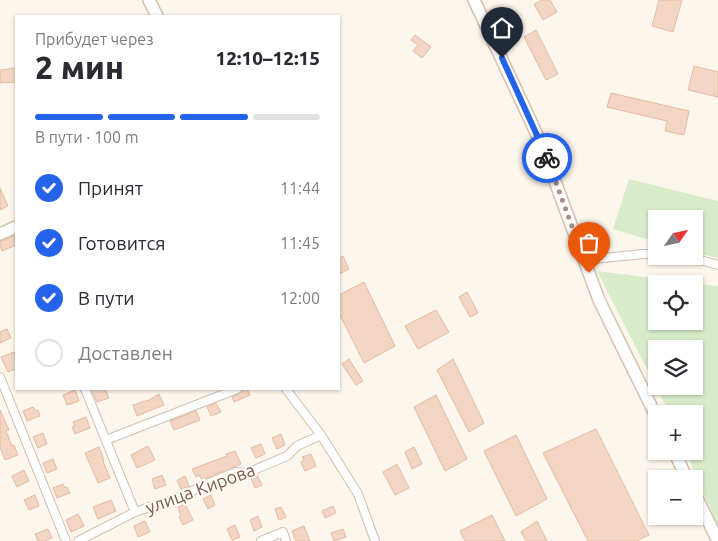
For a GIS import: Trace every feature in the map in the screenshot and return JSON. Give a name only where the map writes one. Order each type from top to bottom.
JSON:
[{"type":"street","points":[[149,0],[156,15]]},
{"type":"street","points":[[474,0],[540,142],[599,300],[651,405]]},
{"type":"street","points":[[0,234],[15,228]]},
{"type":"street","points":[[584,260],[648,254]]},
{"type":"street","points":[[703,261],[718,265]]},
{"type":"street","points":[[0,378],[66,541]]},
{"type":"street","points":[[85,390],[135,512]]},
{"type":"street","points":[[106,440],[234,390]]},
{"type":"street","points":[[287,390],[321,435],[358,494],[376,541]]},
{"type":"street","name":"улица Кирова","points":[[78,541],[92,538],[135,512],[182,496],[236,472],[243,473],[254,470],[287,456],[297,446],[321,435]]},
{"type":"street","points":[[703,510],[718,541]]},
{"type":"street","points":[[261,541],[283,532],[286,541]]},
{"type":"green space","points":[[629,179],[718,201],[718,258],[703,254],[703,210],[648,210],[648,240],[613,229]]},
{"type":"green space","points":[[597,271],[648,277],[648,330],[703,330],[703,284],[718,286],[718,527],[703,491],[703,470],[694,470],[690,460],[703,460],[703,405],[665,405],[660,395],[703,395],[703,340],[648,340],[648,371]]},
{"type":"building","points":[[542,0],[550,0],[557,12],[543,20],[534,4]]},
{"type":"building","points":[[659,0],[682,0],[673,32],[652,26]]},
{"type":"building","points":[[536,30],[558,74],[546,80],[524,37]]},
{"type":"building","points":[[415,35],[431,47],[422,58],[413,51],[418,45],[411,40]]},
{"type":"building","points":[[694,66],[718,72],[718,97],[688,90]]},
{"type":"building","points":[[15,68],[15,82],[0,83],[0,70]]},
{"type":"building","points":[[611,93],[689,111],[684,135],[665,131],[667,121],[607,107]]},
{"type":"building","points":[[0,188],[8,206],[0,210]]},
{"type":"building","points":[[14,236],[15,245],[2,251],[0,241]]},
{"type":"building","points":[[343,256],[349,269],[340,274],[340,258]]},
{"type":"building","points":[[364,282],[395,346],[364,363],[340,315],[340,294]]},
{"type":"building","points":[[467,292],[478,313],[470,317],[459,297]]},
{"type":"building","points":[[436,310],[449,332],[418,349],[405,326]]},
{"type":"building","points":[[7,329],[11,338],[0,343],[0,332]]},
{"type":"building","points":[[14,352],[15,369],[8,372],[1,357]]},
{"type":"building","points":[[349,359],[363,381],[356,385],[342,364]]},
{"type":"building","points":[[453,359],[484,423],[469,432],[437,370]]},
{"type":"building","points":[[75,390],[79,401],[67,405],[63,395]]},
{"type":"building","points":[[91,390],[105,390],[109,398],[97,402]]},
{"type":"building","points":[[242,390],[248,390],[250,395],[234,402],[232,397],[241,393]]},
{"type":"building","points":[[159,394],[164,405],[137,416],[133,405],[149,400]]},
{"type":"building","points":[[436,395],[467,459],[445,471],[414,407]]},
{"type":"building","points":[[216,403],[221,412],[211,416],[207,407]]},
{"type":"building","points":[[33,407],[36,411],[38,410],[40,416],[27,421],[23,411]]},
{"type":"building","points":[[0,410],[9,430],[6,431],[12,446],[14,445],[18,455],[5,460],[0,447]]},
{"type":"building","points":[[196,411],[200,420],[174,430],[170,421]]},
{"type":"building","points":[[86,417],[90,428],[75,434],[72,427],[75,426],[73,422]]},
{"type":"building","points":[[596,429],[649,535],[637,541],[588,541],[543,453]]},
{"type":"building","points":[[43,433],[47,444],[38,448],[33,437]]},
{"type":"building","points":[[281,434],[285,445],[277,449],[272,438]]},
{"type":"building","points":[[516,435],[547,499],[516,516],[484,451]]},
{"type":"building","points":[[261,444],[265,454],[256,458],[251,448]]},
{"type":"building","points":[[148,446],[155,460],[137,468],[131,455]]},
{"type":"building","points":[[99,447],[110,478],[98,483],[85,453]]},
{"type":"building","points":[[414,447],[422,464],[412,469],[405,452]]},
{"type":"building","points":[[235,451],[241,464],[202,480],[199,475],[196,477],[192,469],[227,456],[226,454]]},
{"type":"building","points":[[311,454],[316,466],[305,471],[301,462],[304,460],[302,457]]},
{"type":"building","points":[[53,459],[57,469],[47,473],[43,463]]},
{"type":"building","points":[[397,464],[409,488],[395,495],[383,472]]},
{"type":"building","points":[[24,470],[29,481],[17,487],[12,476]]},
{"type":"building","points":[[162,475],[166,485],[155,489],[152,479]]},
{"type":"building","points":[[257,475],[262,485],[255,488],[251,478]]},
{"type":"building","points":[[185,476],[189,486],[181,489],[177,480]]},
{"type":"building","points":[[63,484],[70,493],[57,498],[53,488]]},
{"type":"building","points":[[35,495],[39,506],[29,510],[24,500]]},
{"type":"building","points":[[211,495],[215,505],[208,509],[203,499]]},
{"type":"building","points":[[111,500],[116,511],[98,519],[93,507]]},
{"type":"building","points":[[185,504],[193,520],[183,525],[179,517],[181,516],[178,507]]},
{"type":"building","points":[[333,506],[336,513],[325,518],[322,511]]},
{"type":"building","points":[[281,507],[286,517],[279,520],[275,509]]},
{"type":"building","points":[[78,514],[84,526],[71,532],[66,520]]},
{"type":"building","points":[[492,515],[505,541],[465,541],[460,531]]},
{"type":"building","points":[[258,516],[262,527],[254,531],[250,520]]},
{"type":"building","points":[[145,521],[150,532],[138,537],[134,526]]},
{"type":"building","points":[[537,521],[547,541],[526,541],[521,532]]},
{"type":"building","points":[[235,525],[240,537],[232,540],[227,529]]},
{"type":"building","points":[[304,526],[310,541],[296,541],[292,531]]},
{"type":"building","points":[[48,529],[52,538],[38,541],[35,534]]},
{"type":"building","points":[[343,529],[346,537],[334,541],[331,533]]},
{"type":"way so far","points":[[547,158],[589,273]]},
{"type":"route","points":[[502,58],[547,158]]}]
